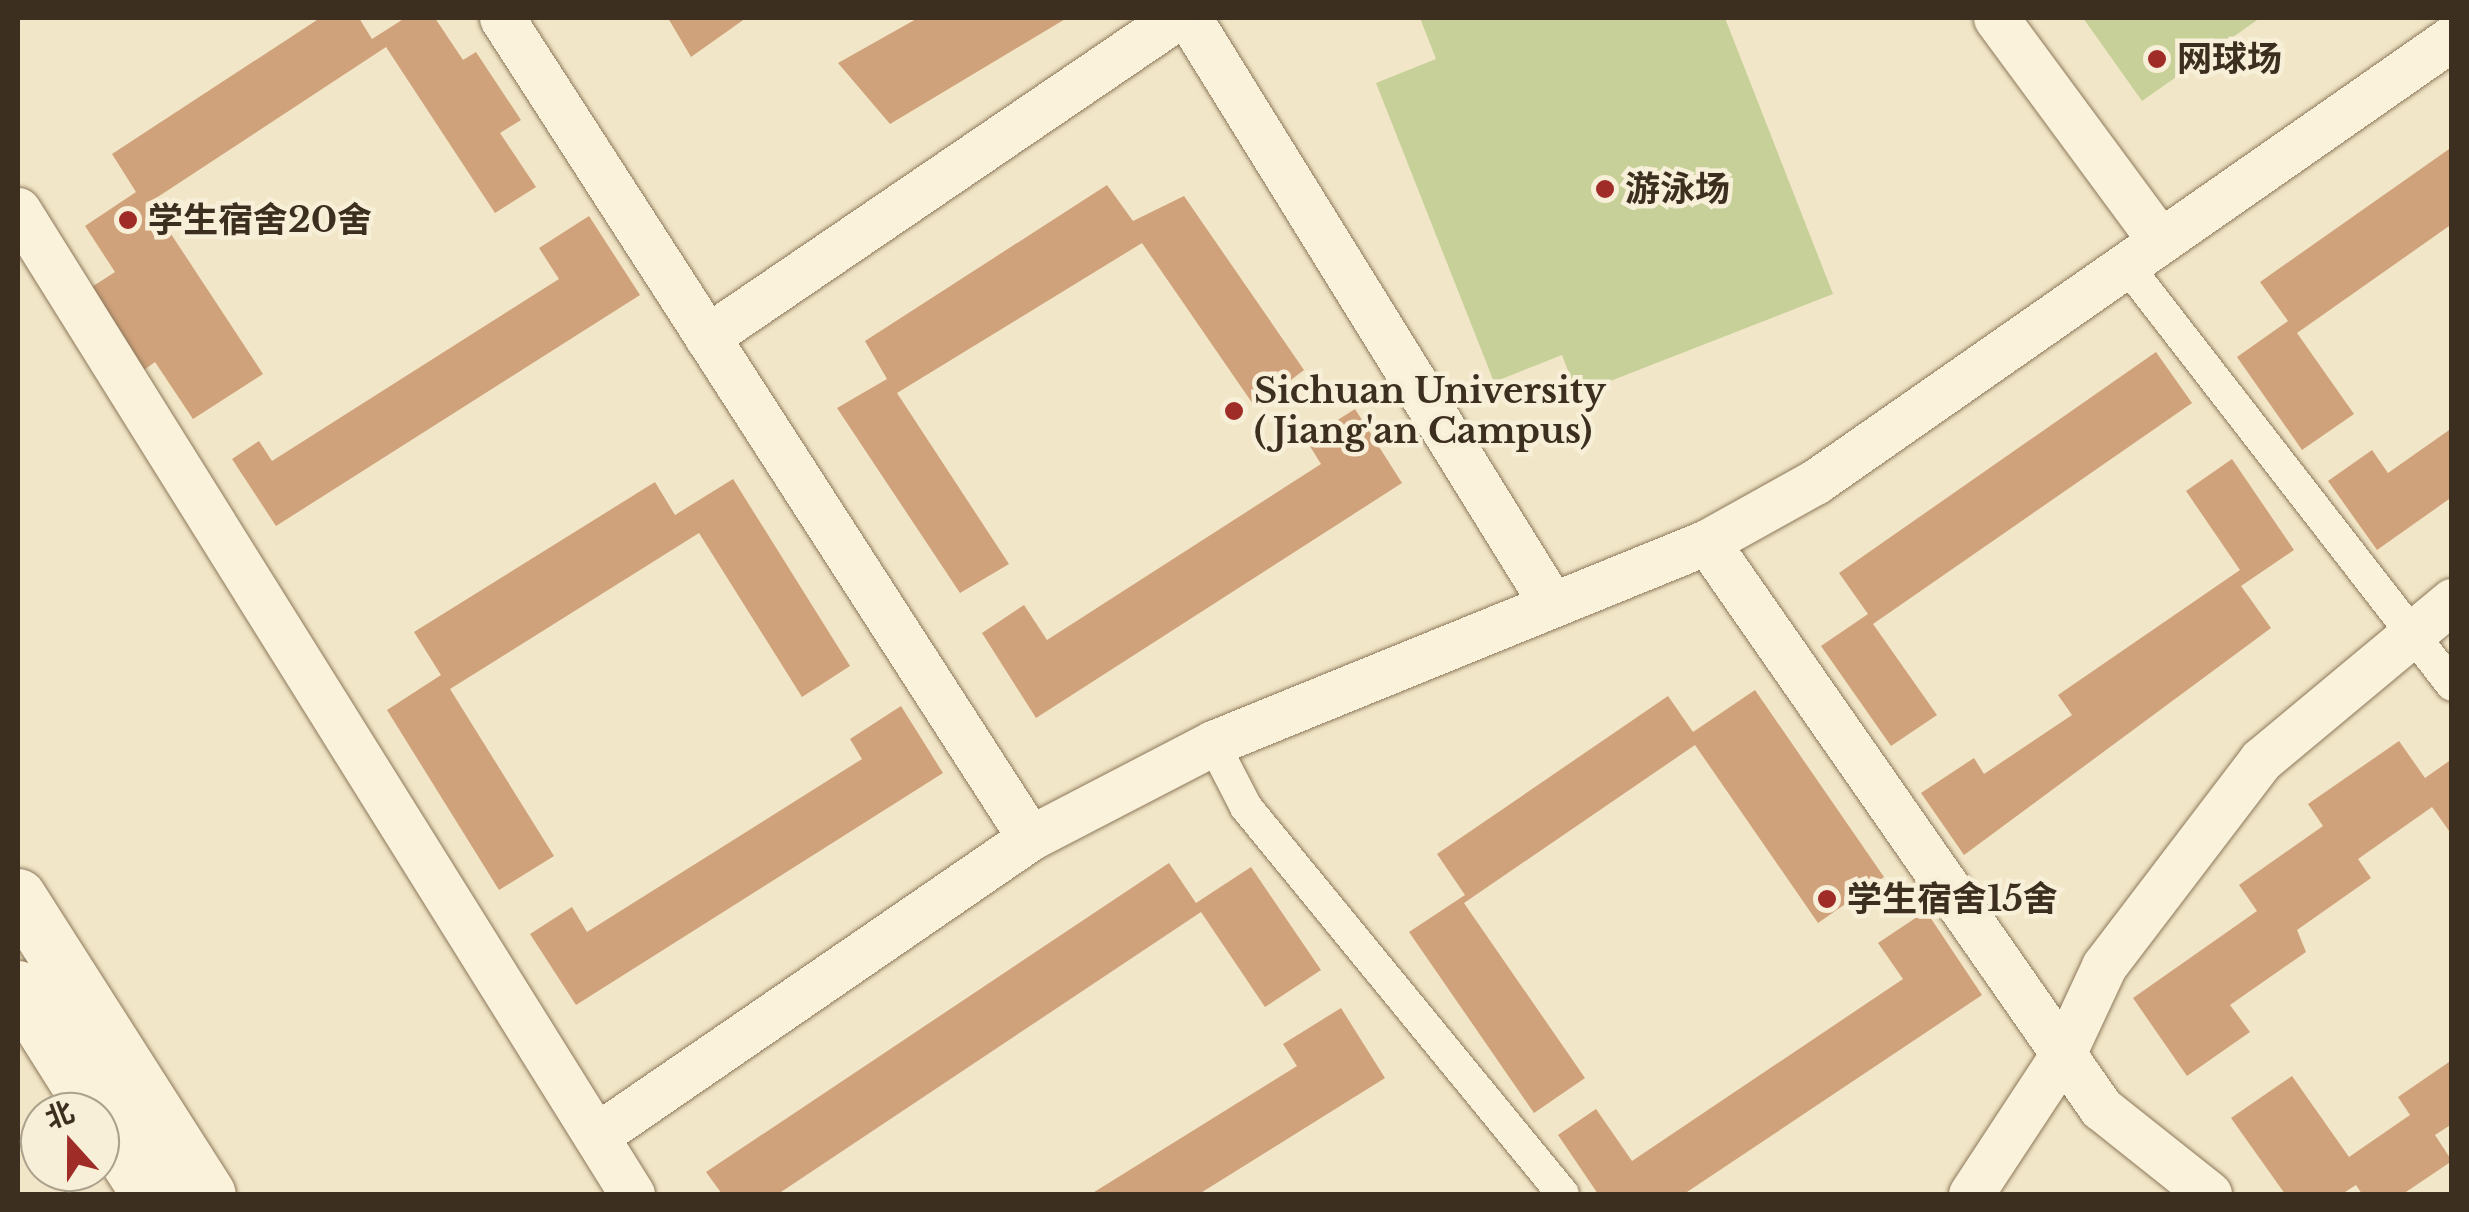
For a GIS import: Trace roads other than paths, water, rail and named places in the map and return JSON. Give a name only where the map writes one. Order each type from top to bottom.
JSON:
[{"type":"main road","points":[[18,896],[208,1194]]},
{"type":"main road","points":[[25,1018],[81,1092]]},
{"type":"main road","points":[[120,1149],[149,1194]]},
{"type":"street","points":[[502,18],[1030,838]]},
{"type":"street","points":[[708,337],[1176,18]]},
{"type":"street","points":[[1189,18],[1551,603]]},
{"type":"street","points":[[1996,18],[2142,251],[2407,633],[2452,686]]},
{"type":"street","points":[[596,1136],[1030,838],[1212,743],[1707,542],[1910,421],[2142,251],[2452,38]]},
{"type":"street","points":[[18,210],[632,1194]]},
{"type":"street","points":[[1707,542],[2101,1108],[2209,1194]]},
{"type":"street","points":[[1971,1194],[2063,1054],[2104,966],[2261,760],[2407,633],[2452,602]]},
{"type":"street","points":[[1212,743],[1246,807],[1562,1194]]},
{"type":"place","name":"网球场","points":[[2157,59]]},
{"type":"place","name":"游泳场","points":[[1605,189]]},
{"type":"place","name":"学生宿舍20舍","points":[[128,220]]},
{"type":"place","name":"Sichuan University (Jiang'an Campus)","points":[[1234,411]]},
{"type":"place","name":"学生宿舍15舍","points":[[1827,899]]}]
